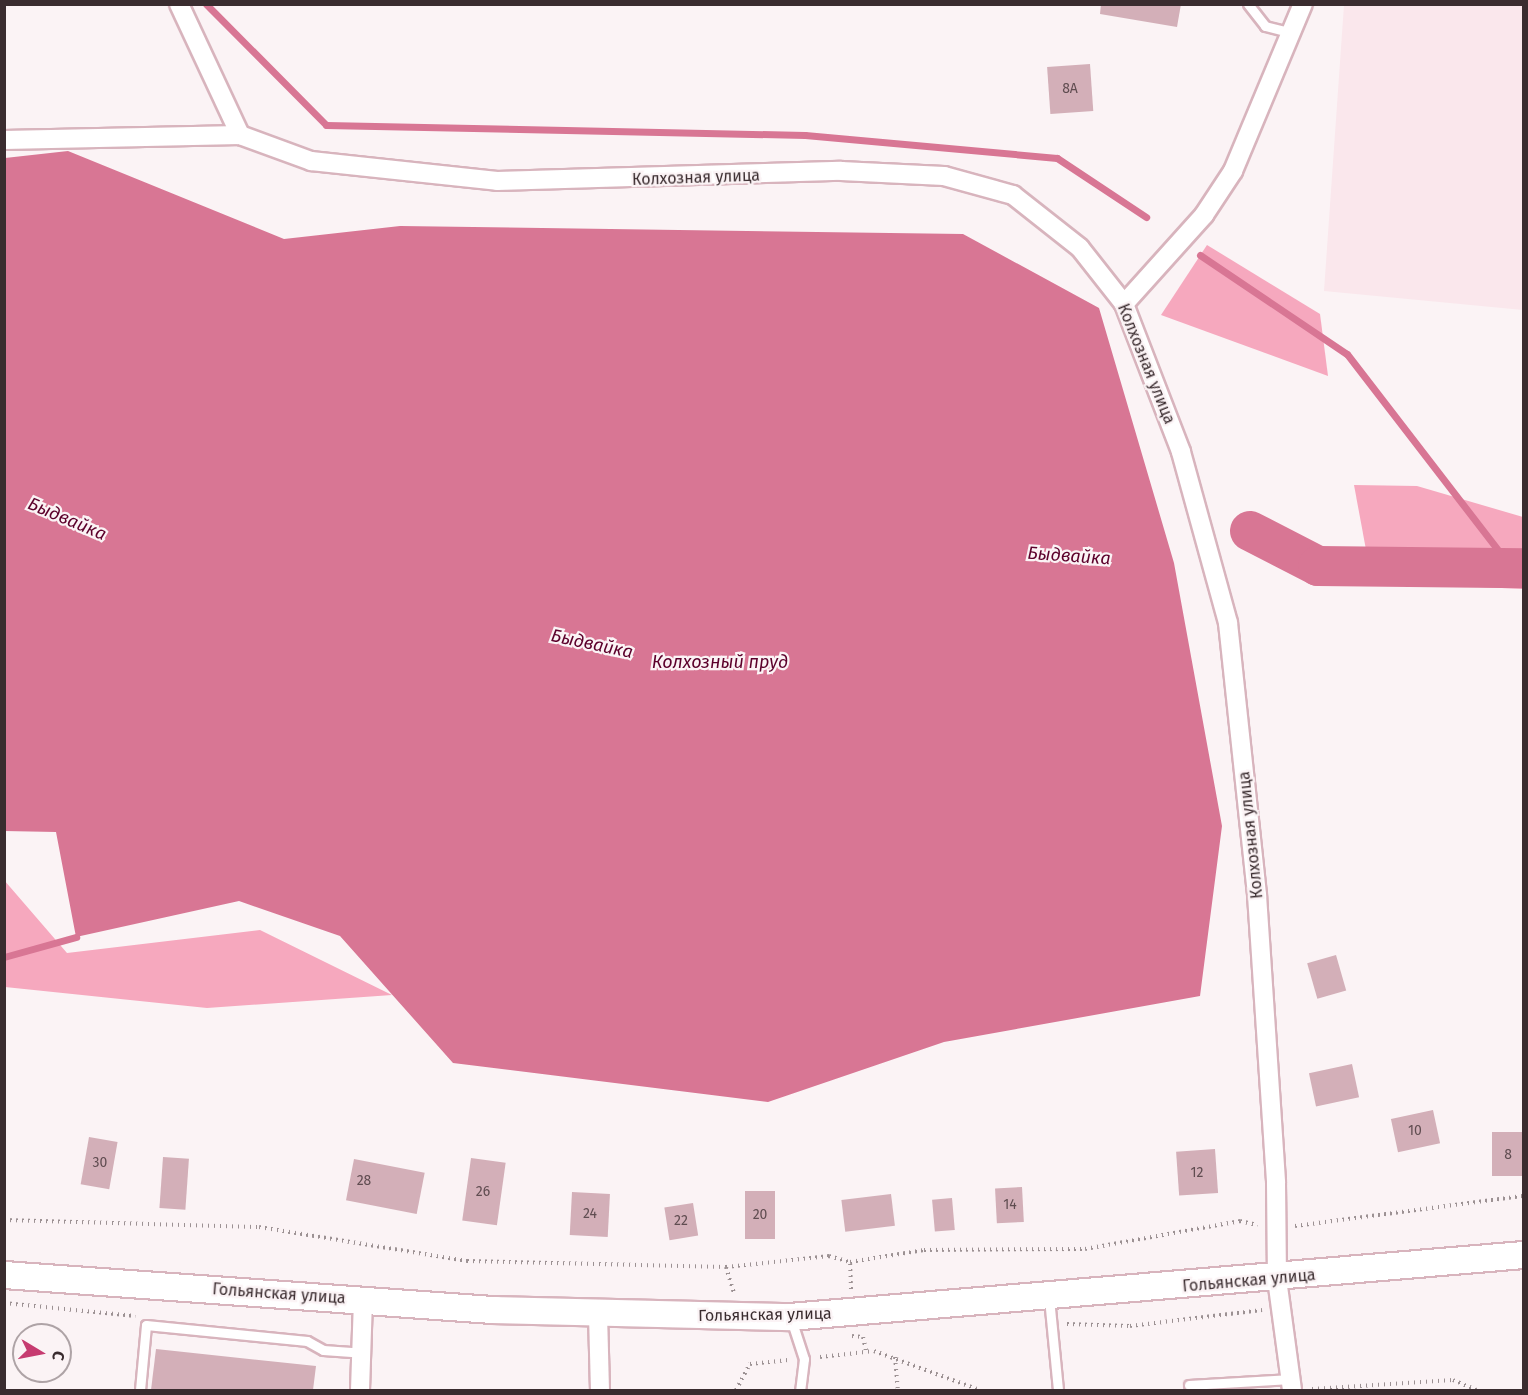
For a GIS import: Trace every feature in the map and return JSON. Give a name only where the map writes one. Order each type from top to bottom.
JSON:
[{"type":"main road","name":"Гольянская улица","points":[[4,1275],[598,1314],[790,1317],[1277,1279],[1524,1255]]},
{"type":"street","points":[[4,140],[240,135],[180,4]]},
{"type":"street","points":[[1124,304],[1204,215],[1233,171],[1289,32],[1303,4]]},
{"type":"street","name":"Колхозная улица","points":[[240,135],[311,161],[497,181],[841,171],[944,176],[1013,195],[1080,248],[1124,304],[1181,452],[1228,623],[1257,895],[1277,1279],[1292,1386]]},
{"type":"street","points":[[360,1390],[363,1300]]},
{"type":"street","points":[[598,1314],[600,1390]]},
{"type":"lane","points":[[1248,4],[1265,26],[1289,32]]},
{"type":"lane","points":[[1049,1298],[1058,1390]]},
{"type":"lane","points":[[790,1317],[804,1359],[800,1390]]},
{"type":"lane","points":[[140,1390],[146,1325],[307,1341],[323,1350],[362,1353]]},
{"type":"lane","points":[[1190,1385],[1292,1386]]},
{"type":"path","points":[[4,1220],[259,1227],[467,1261],[726,1267],[829,1256],[850,1262],[924,1250],[1085,1249],[1240,1221],[1276,1228],[1524,1196]]},
{"type":"path","points":[[850,1262],[852,1338],[863,1337],[866,1351]]},
{"type":"path","points":[[726,1267],[734,1285],[734,1316]]},
{"type":"path","points":[[4,1303],[134,1316],[146,1325]]},
{"type":"path","points":[[1051,1324],[1141,1325],[1240,1316],[1281,1305]]},
{"type":"path","points":[[735,1390],[750,1364],[866,1351],[895,1357],[980,1390]]},
{"type":"path","points":[[895,1357],[898,1390]]},
{"type":"path","points":[[1292,1386],[1453,1380],[1476,1390]]},
{"type":"shaded area","points":[[1344,5],[1523,5],[1523,310],[1324,291]]},
{"type":"shaded area","points":[[1207,245],[1320,314],[1328,376],[1161,315]]},
{"type":"shaded area","points":[[1354,485],[1417,486],[1523,517],[1523,589],[1372,582]]},
{"type":"shaded area","points":[[4,880],[67,953],[260,930],[392,995],[207,1008],[5,987]]},
{"type":"water","name":"Колхозный пруд","points":[[68,151],[284,239],[400,226],[963,234],[1099,308],[1174,563],[1222,826],[1200,996],[944,1042],[768,1102],[453,1063],[340,936],[239,901],[76,937],[56,832],[4,831],[5,158]]},
{"type":"building","points":[[1101,4],[1181,4],[1177,27],[1100,14]]},
{"type":"building","points":[[1090,64],[1093,111],[1050,114],[1047,67]]},
{"type":"building","points":[[1336,955],[1346,991],[1317,999],[1307,963]]},
{"type":"building","points":[[1352,1064],[1359,1097],[1316,1106],[1309,1073]]},
{"type":"building","points":[[1433,1110],[1440,1143],[1398,1152],[1391,1119]]},
{"type":"building","points":[[1492,1132],[1524,1132],[1524,1176],[1492,1176]]},
{"type":"building","points":[[89,1137],[118,1142],[109,1189],[81,1184]]},
{"type":"building","points":[[1215,1149],[1218,1193],[1179,1196],[1176,1152]]},
{"type":"building","points":[[163,1157],[189,1159],[185,1210],[159,1208]]},
{"type":"building","points":[[471,1158],[506,1163],[497,1225],[462,1220]]},
{"type":"building","points":[[354,1159],[425,1173],[417,1214],[346,1200]]},
{"type":"building","points":[[1022,1187],[1024,1222],[997,1223],[995,1188]]},
{"type":"building","points":[[745,1191],[775,1191],[775,1239],[745,1239]]},
{"type":"building","points":[[572,1192],[610,1194],[608,1237],[570,1235]]},
{"type":"building","points":[[891,1194],[895,1226],[845,1232],[841,1200]]},
{"type":"building","points":[[952,1198],[955,1230],[935,1232],[932,1200]]},
{"type":"building","points":[[693,1203],[698,1236],[670,1240],[664,1208]]},
{"type":"building","points":[[156,1349],[316,1366],[313,1390],[151,1390]]},
{"type":"waterway","points":[[206,4],[326,125],[805,135],[1057,158],[1146,217]]},
{"type":"waterway","points":[[1200,255],[1347,354],[1512,568]]},
{"type":"waterway","name":"Быдвайка","points":[[1250,531],[1318,566],[1524,568]]},
{"type":"waterway","points":[[4,957],[76,937]]}]
